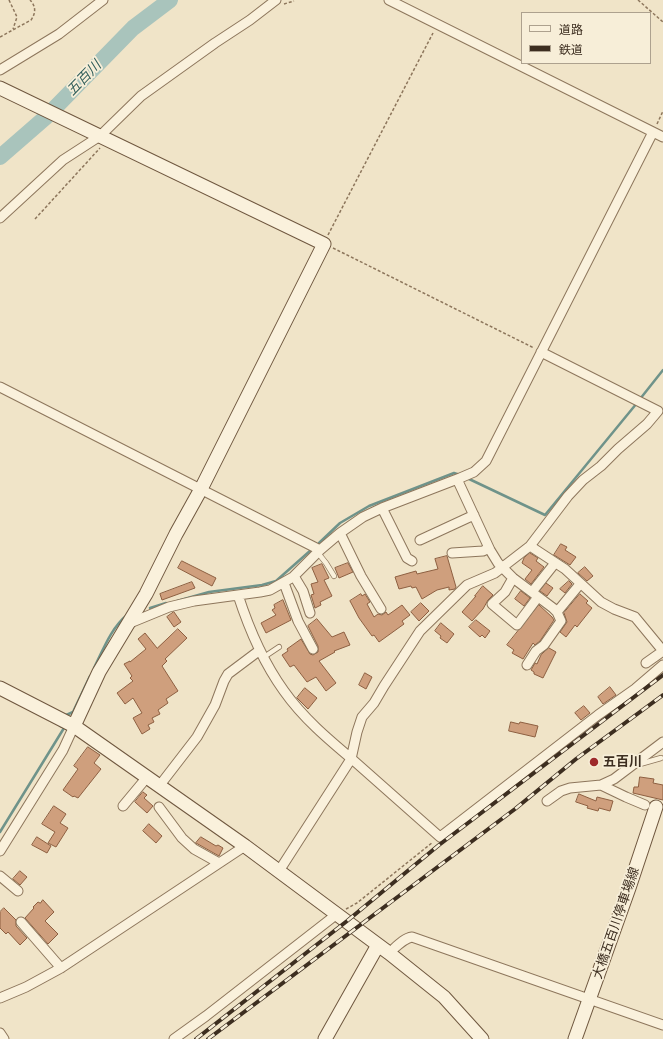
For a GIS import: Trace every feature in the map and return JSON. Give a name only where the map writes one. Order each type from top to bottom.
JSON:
[{"type":"street","points":[[0,70],[59,34],[103,0]]},
{"type":"street","points":[[0,218],[63,160],[100,136],[141,96],[250,20],[276,0]]},
{"type":"street","points":[[389,0],[438,23],[663,137]]},
{"type":"street","points":[[0,88],[324,244],[201,489],[176,534],[146,594],[130,623],[99,672],[63,750],[0,851]]},
{"type":"street","points":[[130,623],[169,607],[194,601],[270,590],[294,576],[340,533],[363,517],[382,508],[474,472],[486,460],[653,132]]},
{"type":"street","points":[[279,871],[351,759],[362,717],[374,703],[420,630],[467,585],[495,574],[530,546],[568,496],[583,480],[601,466],[647,424],[658,411],[541,352]]},
{"type":"street","points":[[0,387],[319,551]]},
{"type":"street","points":[[459,478],[489,548],[502,568],[558,612],[561,621],[544,645],[536,651],[527,665]]},
{"type":"street","points":[[382,508],[407,558],[412,561]]},
{"type":"street","points":[[420,540],[474,515]]},
{"type":"street","points":[[340,533],[361,576],[381,609]]},
{"type":"street","points":[[530,546],[565,569],[580,584],[607,605],[635,617],[663,651],[646,663]]},
{"type":"street","points":[[452,553],[489,548]]},
{"type":"street","points":[[513,578],[505,592],[492,604],[517,625],[555,563]]},
{"type":"street","points":[[294,576],[303,591],[310,613]]},
{"type":"street","points":[[284,583],[298,621],[313,649]]},
{"type":"street","points":[[558,612],[580,584]]},
{"type":"street","points":[[238,595],[252,635],[275,677],[294,704],[351,759],[440,837],[598,715],[635,689],[663,665]]},
{"type":"street","points":[[160,785],[197,737],[216,705],[224,681],[228,674],[262,654]]},
{"type":"street","points":[[0,688],[74,726],[148,776],[245,846],[389,953],[444,997],[482,1039]]},
{"type":"street","points":[[547,801],[570,788],[602,785],[614,779],[663,742]]},
{"type":"street","points":[[123,806],[148,776]]},
{"type":"street","points":[[602,785],[626,797],[655,807]]},
{"type":"street","points":[[159,807],[182,838],[194,848],[219,863]]},
{"type":"street","name":"大橋五百川停車場線","points":[[575,1039],[655,807]]},
{"type":"street","points":[[0,998],[26,987],[60,968],[245,846]]},
{"type":"street","points":[[0,876],[18,891]]},
{"type":"street","points":[[174,1039],[206,1016],[337,914]]},
{"type":"street","points":[[21,922],[60,968]]},
{"type":"street","points":[[389,953],[403,941],[412,937],[663,1025]]},
{"type":"street","points":[[325,1039],[378,945]]},
{"type":"street","points":[[0,1033],[4,1039]]},
{"type":"lane","points":[[319,551],[334,576]]},
{"type":"lane","points":[[262,654],[279,647]]},
{"type":"lane","points":[[633,765],[661,758]]},
{"type":"path","points":[[9,0],[17,17],[13,30]]},
{"type":"path","points":[[0,37],[26,24],[34,17],[35,8],[34,4],[30,0]]},
{"type":"path","points":[[638,0],[663,22]]},
{"type":"path","points":[[438,23],[324,244],[541,352]]},
{"type":"path","points":[[653,132],[663,111]]},
{"type":"path","points":[[35,219],[100,136]]},
{"type":"path","points":[[337,914],[358,903],[440,837]]},
{"type":"building","points":[[561,544],[567,547],[565,550],[576,557],[570,565],[554,555]]},
{"type":"building","points":[[530,553],[538,558],[536,561],[544,567],[531,584],[525,579],[532,570],[522,563],[524,558]]},
{"type":"building","points":[[447,556],[456,587],[455,589],[449,590],[449,587],[437,590],[422,599],[416,587],[412,588],[411,586],[399,589],[395,577],[416,571],[417,574],[438,569],[435,559]]},
{"type":"building","points":[[182,561],[216,578],[212,586],[178,568]]},
{"type":"building","points":[[348,563],[353,572],[339,578],[335,568]]},
{"type":"building","points":[[322,564],[329,578],[324,580],[332,596],[320,602],[321,605],[315,608],[311,595],[314,594],[311,584],[318,582],[312,568]]},
{"type":"building","points":[[585,567],[593,576],[587,581],[578,573]]},
{"type":"building","points":[[569,581],[572,584],[565,593],[560,589]]},
{"type":"building","points":[[192,582],[195,588],[162,600],[160,594]]},
{"type":"building","points":[[546,583],[553,588],[547,596],[540,591]]},
{"type":"building","points":[[483,586],[493,595],[472,621],[462,612]]},
{"type":"building","points":[[521,591],[530,598],[524,606],[515,599]]},
{"type":"building","points":[[361,594],[362,596],[365,594],[370,602],[367,604],[374,617],[378,614],[382,615],[386,612],[388,615],[402,605],[410,615],[402,621],[404,624],[379,642],[374,635],[372,636],[359,618],[350,601]]},
{"type":"building","points":[[580,594],[588,601],[586,603],[592,608],[577,627],[575,625],[566,637],[560,632],[567,622],[564,613]]},
{"type":"building","points":[[283,600],[291,620],[266,633],[261,623],[276,615],[272,610],[275,608],[274,605]]},
{"type":"building","points":[[421,603],[429,611],[419,621],[411,612]]},
{"type":"building","points":[[539,605],[554,620],[540,641],[535,645],[533,643],[523,659],[512,653],[514,650],[507,645]]},
{"type":"building","points":[[174,612],[181,622],[174,627],[167,617]]},
{"type":"building","points":[[317,619],[332,637],[344,632],[350,645],[334,651],[335,652],[319,661],[336,683],[326,691],[316,677],[307,682],[294,665],[290,667],[282,655],[288,651],[287,649],[301,639],[310,654],[313,655],[318,652],[318,646],[308,626]]},
{"type":"building","points":[[476,620],[490,631],[485,638],[482,635],[480,637],[469,627]]},
{"type":"building","points":[[441,623],[454,634],[447,643],[440,638],[441,636],[435,631]]},
{"type":"building","points":[[178,629],[187,638],[165,659],[167,661],[162,666],[178,691],[166,699],[168,703],[158,710],[160,714],[152,718],[154,722],[148,725],[150,729],[142,734],[133,718],[142,713],[133,698],[125,704],[117,693],[133,681],[130,678],[132,676],[124,664],[130,662],[146,649],[138,639],[145,633],[157,648]]},
{"type":"building","points":[[549,648],[556,652],[543,678],[534,674],[531,670],[535,663],[537,664],[541,655]]},
{"type":"building","points":[[365,673],[372,677],[366,689],[359,685]]},
{"type":"building","points":[[610,687],[616,695],[603,704],[598,697]]},
{"type":"building","points":[[305,688],[317,698],[308,709],[297,698]]},
{"type":"building","points":[[584,706],[590,713],[581,720],[575,713]]},
{"type":"building","points":[[511,722],[519,724],[520,722],[538,726],[535,737],[509,731]]},
{"type":"building","points":[[88,747],[100,755],[94,763],[101,769],[78,798],[73,797],[63,790],[78,769],[74,766]]},
{"type":"building","points":[[640,777],[654,779],[653,783],[663,785],[663,800],[633,793],[634,787],[638,787]]},
{"type":"building","points":[[143,792],[147,795],[144,798],[153,806],[147,813],[135,802]]},
{"type":"building","points":[[579,794],[596,801],[597,797],[613,801],[610,811],[599,808],[598,811],[587,808],[588,806],[576,802]]},
{"type":"building","points":[[54,806],[66,814],[60,823],[68,828],[56,847],[48,843],[55,832],[42,824]]},
{"type":"building","points":[[149,824],[162,836],[156,843],[143,831]]},
{"type":"building","points":[[37,837],[51,846],[47,853],[32,845]]},
{"type":"building","points":[[201,837],[216,846],[218,845],[223,848],[219,856],[196,843]]},
{"type":"building","points":[[20,871],[27,877],[20,885],[13,879]]},
{"type":"building","points":[[43,900],[54,912],[45,921],[58,934],[48,944],[25,918],[38,902],[40,903]]},
{"type":"building","points":[[4,908],[16,920],[16,926],[27,938],[20,945],[8,932],[6,934],[0,928],[0,912]]},
{"type":"waterway","name":"五百川","points":[[0,157],[46,117],[133,28],[170,0]]},
{"type":"waterway","points":[[640,399],[663,370]]},
{"type":"waterway","points":[[467,478],[545,515],[637,403]]},
{"type":"waterway","points":[[319,543],[340,523],[369,506],[454,473],[460,475]]},
{"type":"waterway","points":[[177,601],[209,592],[262,585],[276,581],[311,550]]},
{"type":"waterway","points":[[150,608],[166,603]]},
{"type":"waterway","points":[[94,668],[116,626],[127,615]]},
{"type":"waterway","points":[[64,716],[73,712],[90,676]]},
{"type":"waterway","points":[[0,832],[64,728],[60,726]]},
{"type":"railway","points":[[196,1039],[347,921],[439,845],[663,675]]},
{"type":"railway","points":[[208,1039],[515,809],[576,759],[663,695]]},
{"type":"place","name":"五百川","points":[[594,762]]}]
